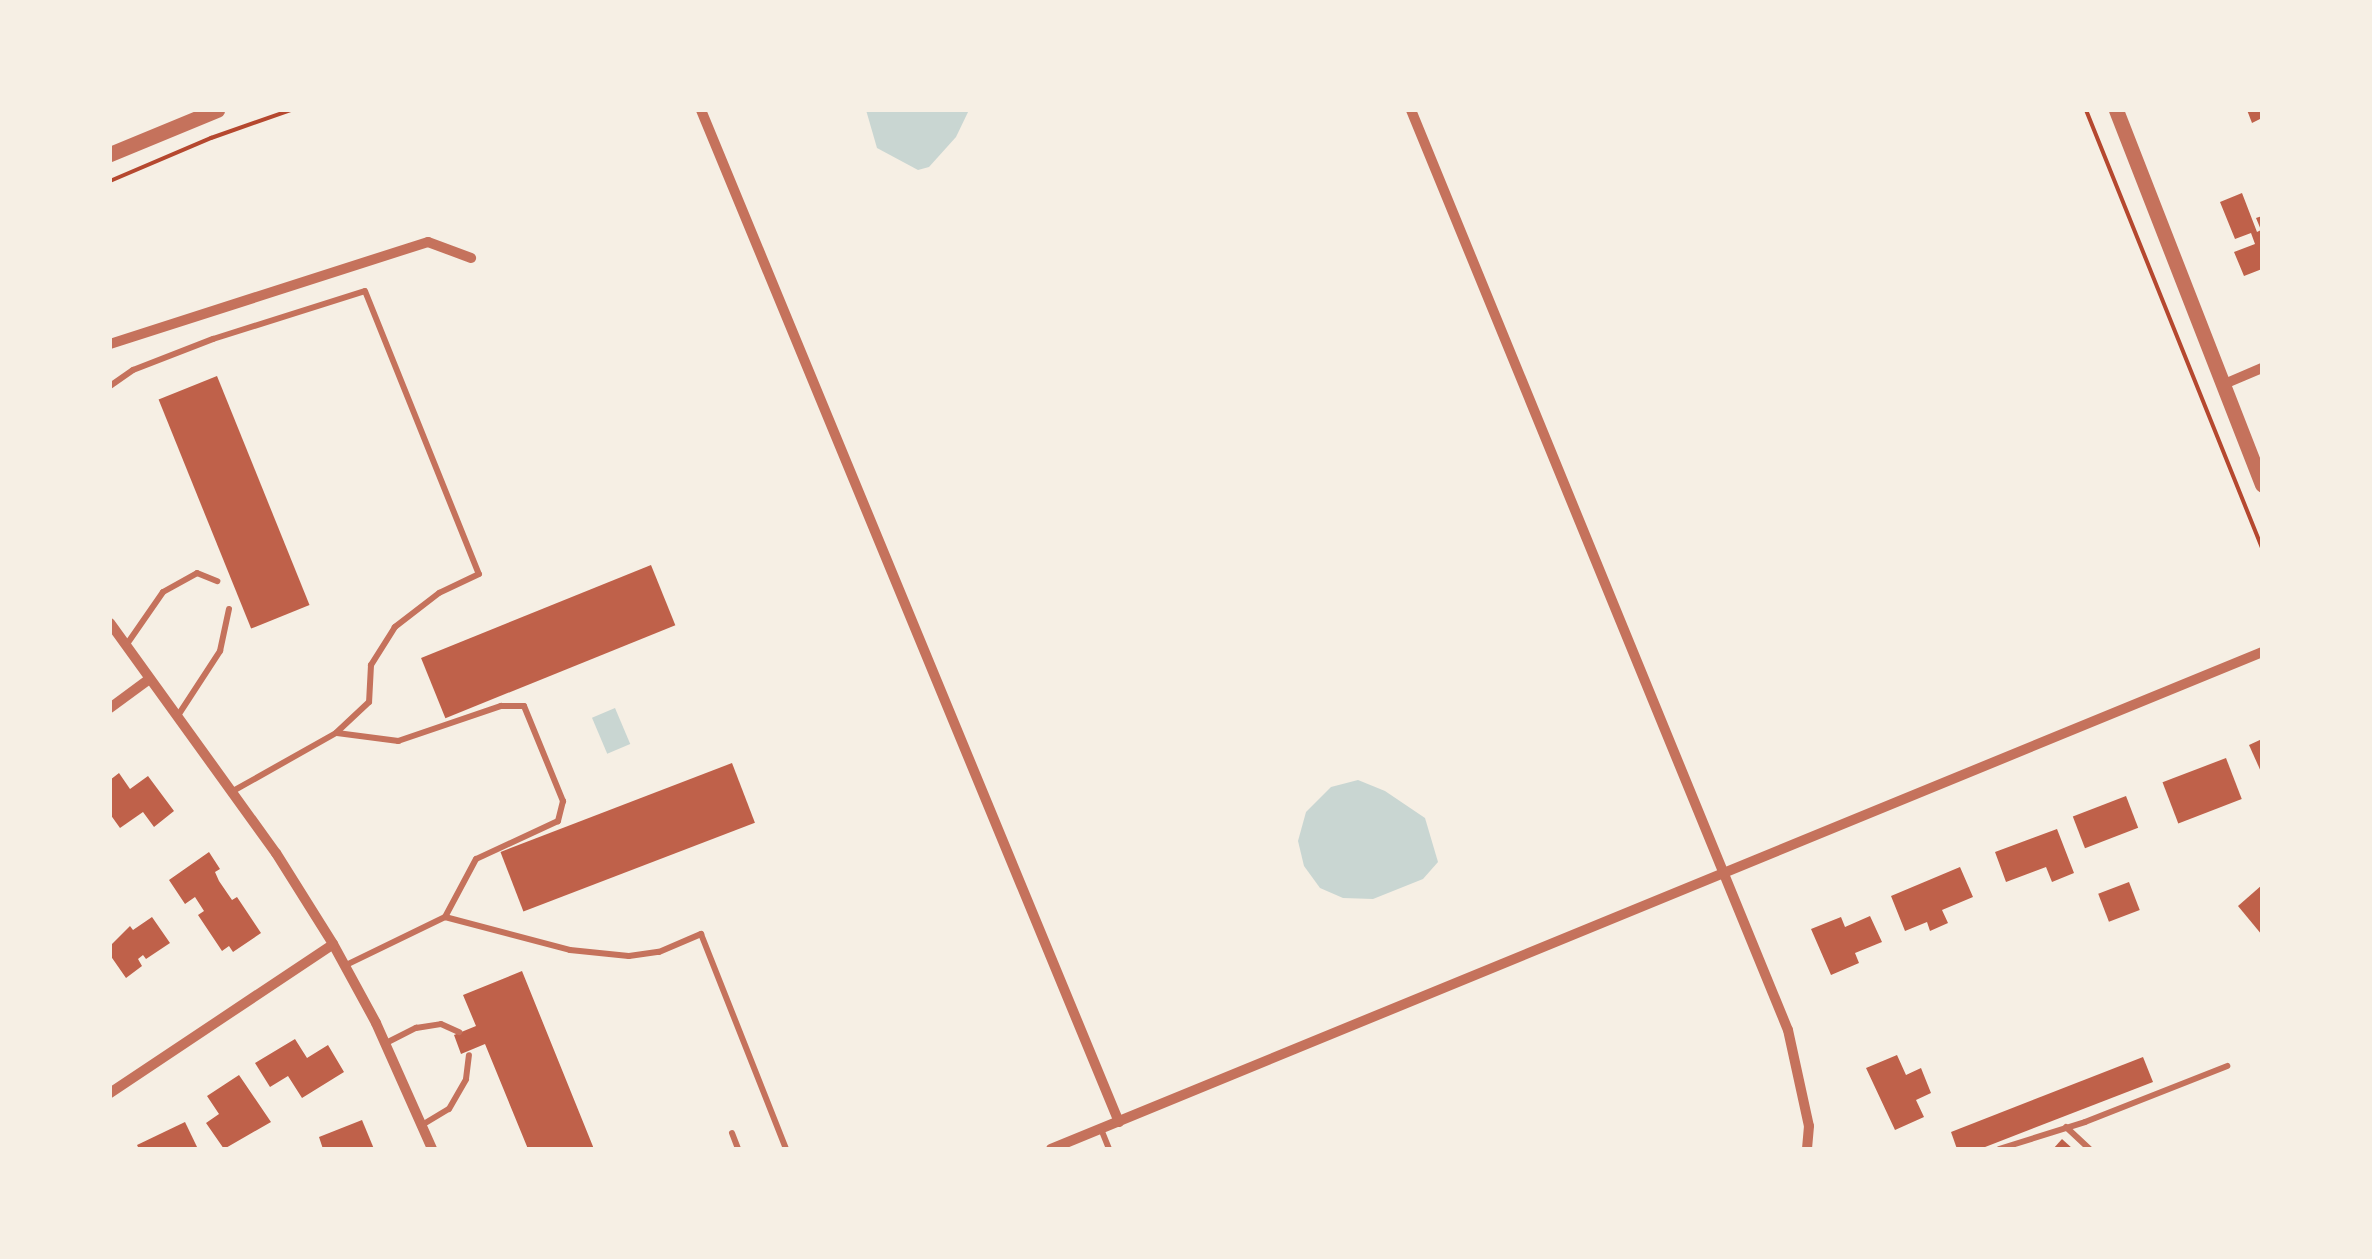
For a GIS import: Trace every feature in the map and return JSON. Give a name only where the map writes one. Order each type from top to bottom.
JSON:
[{"type":"street","points":[[110,154],[218,110]]},
{"type":"street","points":[[701,110],[1119,1122]]},
{"type":"street","points":[[1410,110],[1788,1030],[1808,1126],[1807,1149]]},
{"type":"street","points":[[2116,110],[2262,484]]},
{"type":"street","points":[[110,344],[428,242],[471,258]]},
{"type":"street","points":[[2222,385],[2262,368]]},
{"type":"street","points":[[110,623],[232,792],[333,944],[385,1044],[432,1149]]},
{"type":"street","points":[[1051,1149],[2262,652]]},
{"type":"street","points":[[110,708],[148,680]]},
{"type":"street","points":[[110,1092],[333,944]]},
{"type":"lane","points":[[110,386],[133,370],[213,339],[365,291],[479,574],[439,593],[395,627],[371,666],[368,702],[336,733],[232,792]]},
{"type":"lane","points":[[125,646],[163,592],[197,573],[217,581]]},
{"type":"lane","points":[[176,718],[220,651],[230,609]]},
{"type":"lane","points":[[336,733],[398,741],[502,706],[524,706],[564,802],[558,821],[476,859],[446,916],[344,966]]},
{"type":"lane","points":[[446,916],[570,950],[629,956],[658,952],[701,934],[786,1149]]},
{"type":"lane","points":[[385,1044],[416,1028],[441,1024],[460,1032]]},
{"type":"lane","points":[[422,1125],[449,1109],[466,1080],[469,1055]]},
{"type":"lane","points":[[1999,1149],[2227,1066]]},
{"type":"lane","points":[[2066,1126],[2090,1149]]},
{"type":"lane","points":[[1102,1129],[1109,1149]]},
{"type":"lane","points":[[732,1133],[738,1149]]},
{"type":"path","points":[[110,181],[211,138],[291,110]]},
{"type":"path","points":[[2086,110],[2262,548]]},
{"type":"shaded area","points":[[866,110],[969,110],[956,137],[929,167],[918,170],[877,148]]},
{"type":"shaded area","points":[[615,708],[630,744],[607,754],[592,718]]},
{"type":"shaded area","points":[[1358,780],[1385,791],[1425,818],[1438,862],[1423,879],[1373,899],[1343,898],[1320,888],[1304,866],[1298,841],[1306,812],[1331,787]]},
{"type":"building","points":[[2247,110],[2262,110],[2262,118],[2252,123]]},
{"type":"building","points":[[2242,193],[2257,232],[2261,230],[2256,218],[2262,216],[2262,269],[2244,276],[2234,252],[2255,244],[2251,233],[2235,239],[2220,202]]},
{"type":"building","points":[[217,376],[310,605],[251,629],[159,400]]},
{"type":"building","points":[[651,565],[675,625],[445,718],[421,658]]},
{"type":"building","points":[[2262,739],[2262,774],[2249,745]]},
{"type":"building","points":[[2226,758],[2242,799],[2178,823],[2163,782]]},
{"type":"building","points":[[732,763],[755,823],[523,912],[500,852]]},
{"type":"building","points":[[119,773],[130,789],[148,776],[174,811],[154,827],[143,812],[120,828],[110,814],[110,780]]},
{"type":"building","points":[[2126,796],[2138,828],[2085,848],[2073,816]]},
{"type":"building","points":[[2057,829],[2074,873],[2052,882],[2046,867],[2006,882],[1995,852]]},
{"type":"building","points":[[209,852],[220,869],[215,872],[219,881],[232,900],[237,897],[261,933],[233,952],[229,946],[222,951],[198,915],[204,911],[195,897],[185,904],[169,880]]},
{"type":"building","points":[[1960,867],[1973,897],[1942,910],[1948,923],[1930,931],[1927,922],[1905,931],[1891,896]]},
{"type":"building","points":[[2129,882],[2140,910],[2109,922],[2098,894]]},
{"type":"building","points":[[2262,885],[2262,935],[2238,906]]},
{"type":"building","points":[[1870,916],[1882,942],[1855,953],[1859,963],[1831,975],[1811,929],[1841,917],[1845,927]]},
{"type":"building","points":[[152,917],[170,943],[146,959],[143,955],[138,959],[142,966],[126,978],[110,955],[110,946],[130,926],[133,930]]},
{"type":"building","points":[[522,971],[594,1149],[528,1149],[485,1044],[461,1054],[454,1035],[476,1026],[463,995]]},
{"type":"building","points":[[295,1039],[307,1058],[328,1045],[344,1072],[302,1098],[288,1076],[270,1087],[255,1063]]},
{"type":"building","points":[[1897,1055],[1906,1075],[1921,1068],[1931,1093],[1916,1100],[1924,1117],[1895,1130],[1866,1068]]},
{"type":"building","points":[[2143,1057],[2153,1082],[1980,1149],[1957,1149],[1951,1132]]},
{"type":"building","points":[[239,1075],[271,1122],[224,1149],[206,1123],[219,1114],[207,1096]]},
{"type":"building","points":[[362,1120],[374,1149],[323,1149],[319,1137]]},
{"type":"building","points":[[185,1122],[198,1149],[139,1149],[137,1145]]},
{"type":"building","points":[[2062,1139],[2073,1149],[2053,1149]]}]
